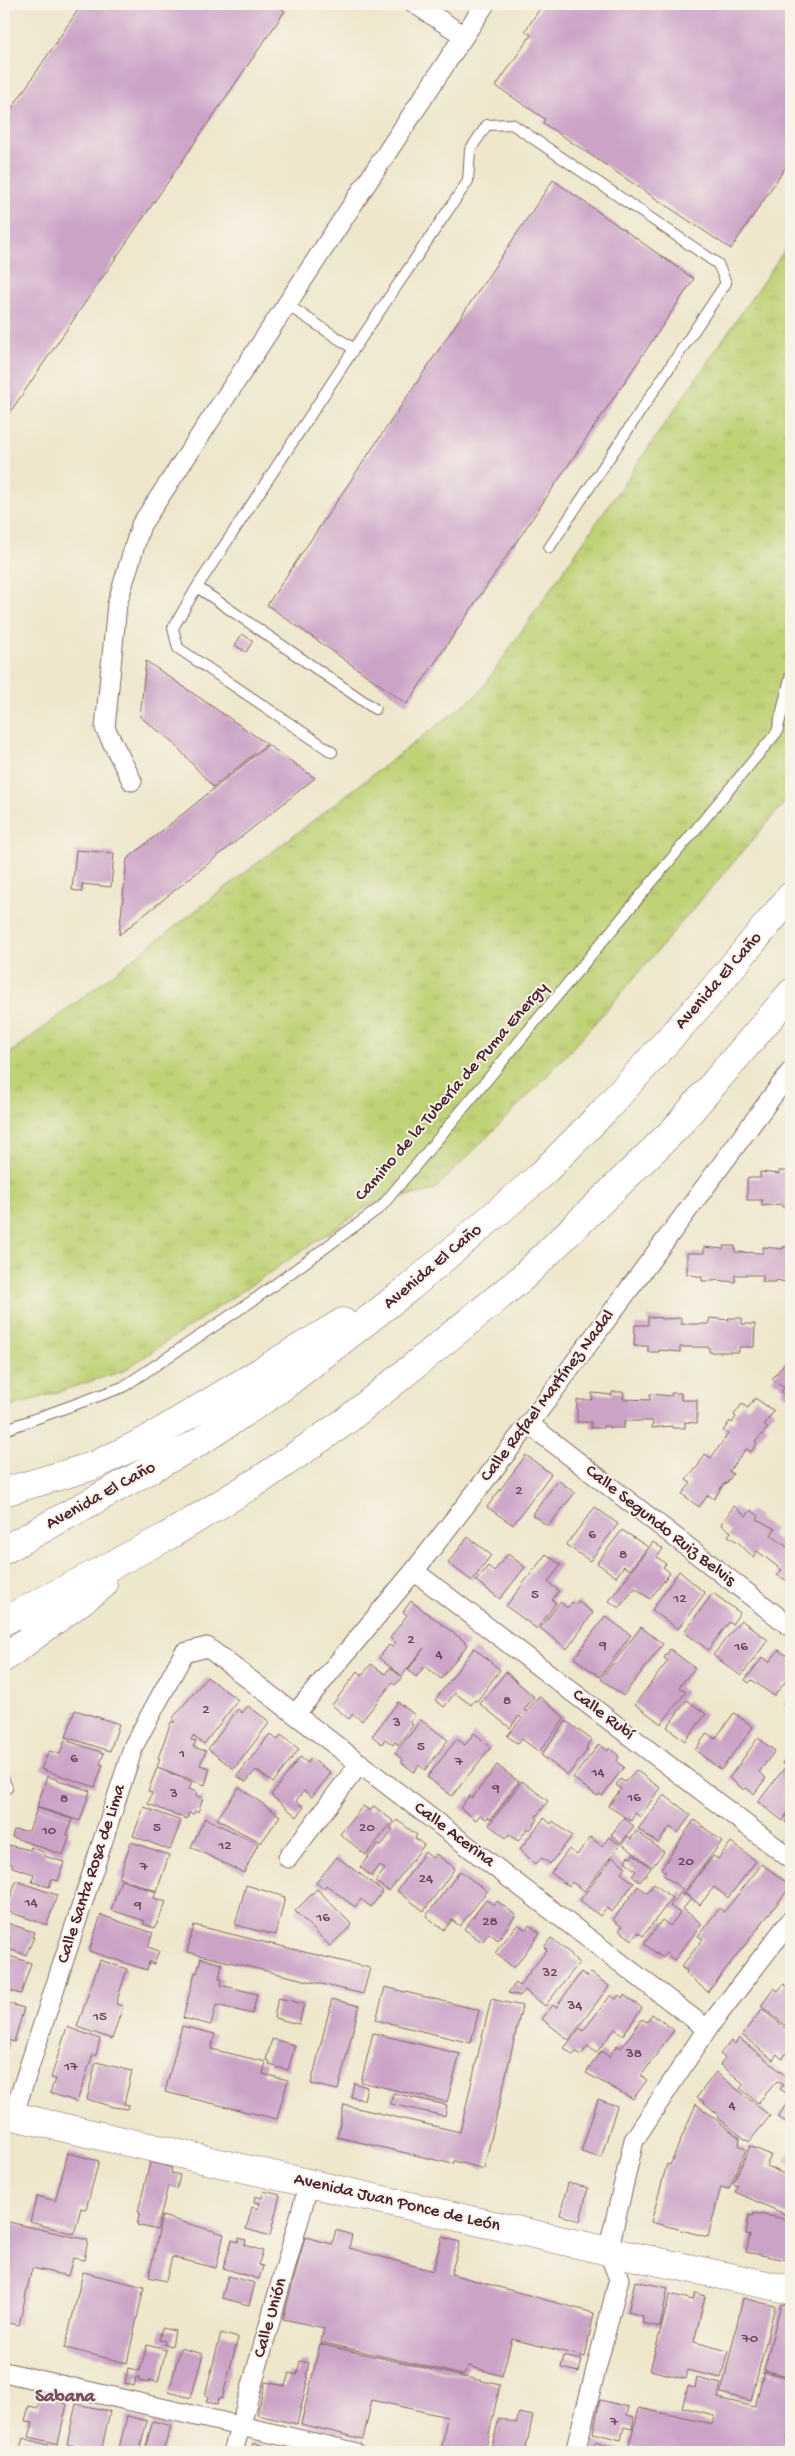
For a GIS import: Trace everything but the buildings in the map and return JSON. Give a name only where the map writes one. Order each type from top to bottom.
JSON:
[{"type":"main road","name":"Avenida El Caño","points":[[4,1550],[196,1444],[277,1391],[409,1288],[540,1176],[604,1111],[706,998],[791,896]]},
{"type":"main road","points":[[4,1621],[168,1536],[263,1478],[346,1421],[522,1278],[675,1129],[791,993]]},
{"type":"main road","points":[[4,1492],[92,1466],[147,1440],[326,1331],[409,1288]]},
{"type":"main road","points":[[4,1658],[168,1536]]},
{"type":"main road","name":"Avenida Juan Ponce de León","points":[[8,2115],[608,2251],[791,2290]]},
{"type":"street","points":[[415,4],[463,35]]},
{"type":"street","points":[[132,782],[105,728],[117,604],[141,525],[485,4]]},
{"type":"street","name":"Calle Rafael Martínez Nadal","points":[[296,1713],[414,1571],[528,1424],[791,1071]]},
{"type":"street","name":"Calle Segundo Ruiz Belvis","points":[[528,1424],[791,1627]]},
{"type":"street","name":"Calle Rubí","points":[[414,1571],[791,1859]]},
{"type":"street","name":"Calle Acerina","points":[[198,1649],[207,1647],[296,1713],[707,2029]]},
{"type":"street","name":"Calle Santa Rosa de Lima","points":[[8,2115],[134,1745],[184,1653],[198,1649]]},
{"type":"street","points":[[288,1858],[360,1763]]},
{"type":"street","points":[[575,2452],[619,2279],[608,2251],[634,2140],[707,2029],[791,1920]]},
{"type":"street","name":"Calle Unión","points":[[233,2452],[309,2184]]},
{"type":"street","points":[[4,2372],[354,2452]]},
{"type":"lane","points":[[332,752],[178,648],[172,628],[197,587],[468,181],[470,150],[487,125],[512,124],[718,264],[726,283],[549,548]]},
{"type":"lane","points":[[286,304],[354,350]]},
{"type":"lane","points":[[197,587],[375,708]]},
{"type":"lane","name":"Camino de la Tubería de Puma Energy","points":[[4,1430],[123,1387],[255,1299],[380,1207],[776,732],[791,674]]},
{"type":"lane","points":[[4,1780],[7,1788],[4,1790]]},
{"type":"green space","points":[[791,241],[791,795],[610,1006],[534,1090],[434,1190],[370,1205],[123,1371],[4,1409],[4,1058],[479,693]]},
{"type":"district","name":"Sabana","points":[[65,2397]]}]
